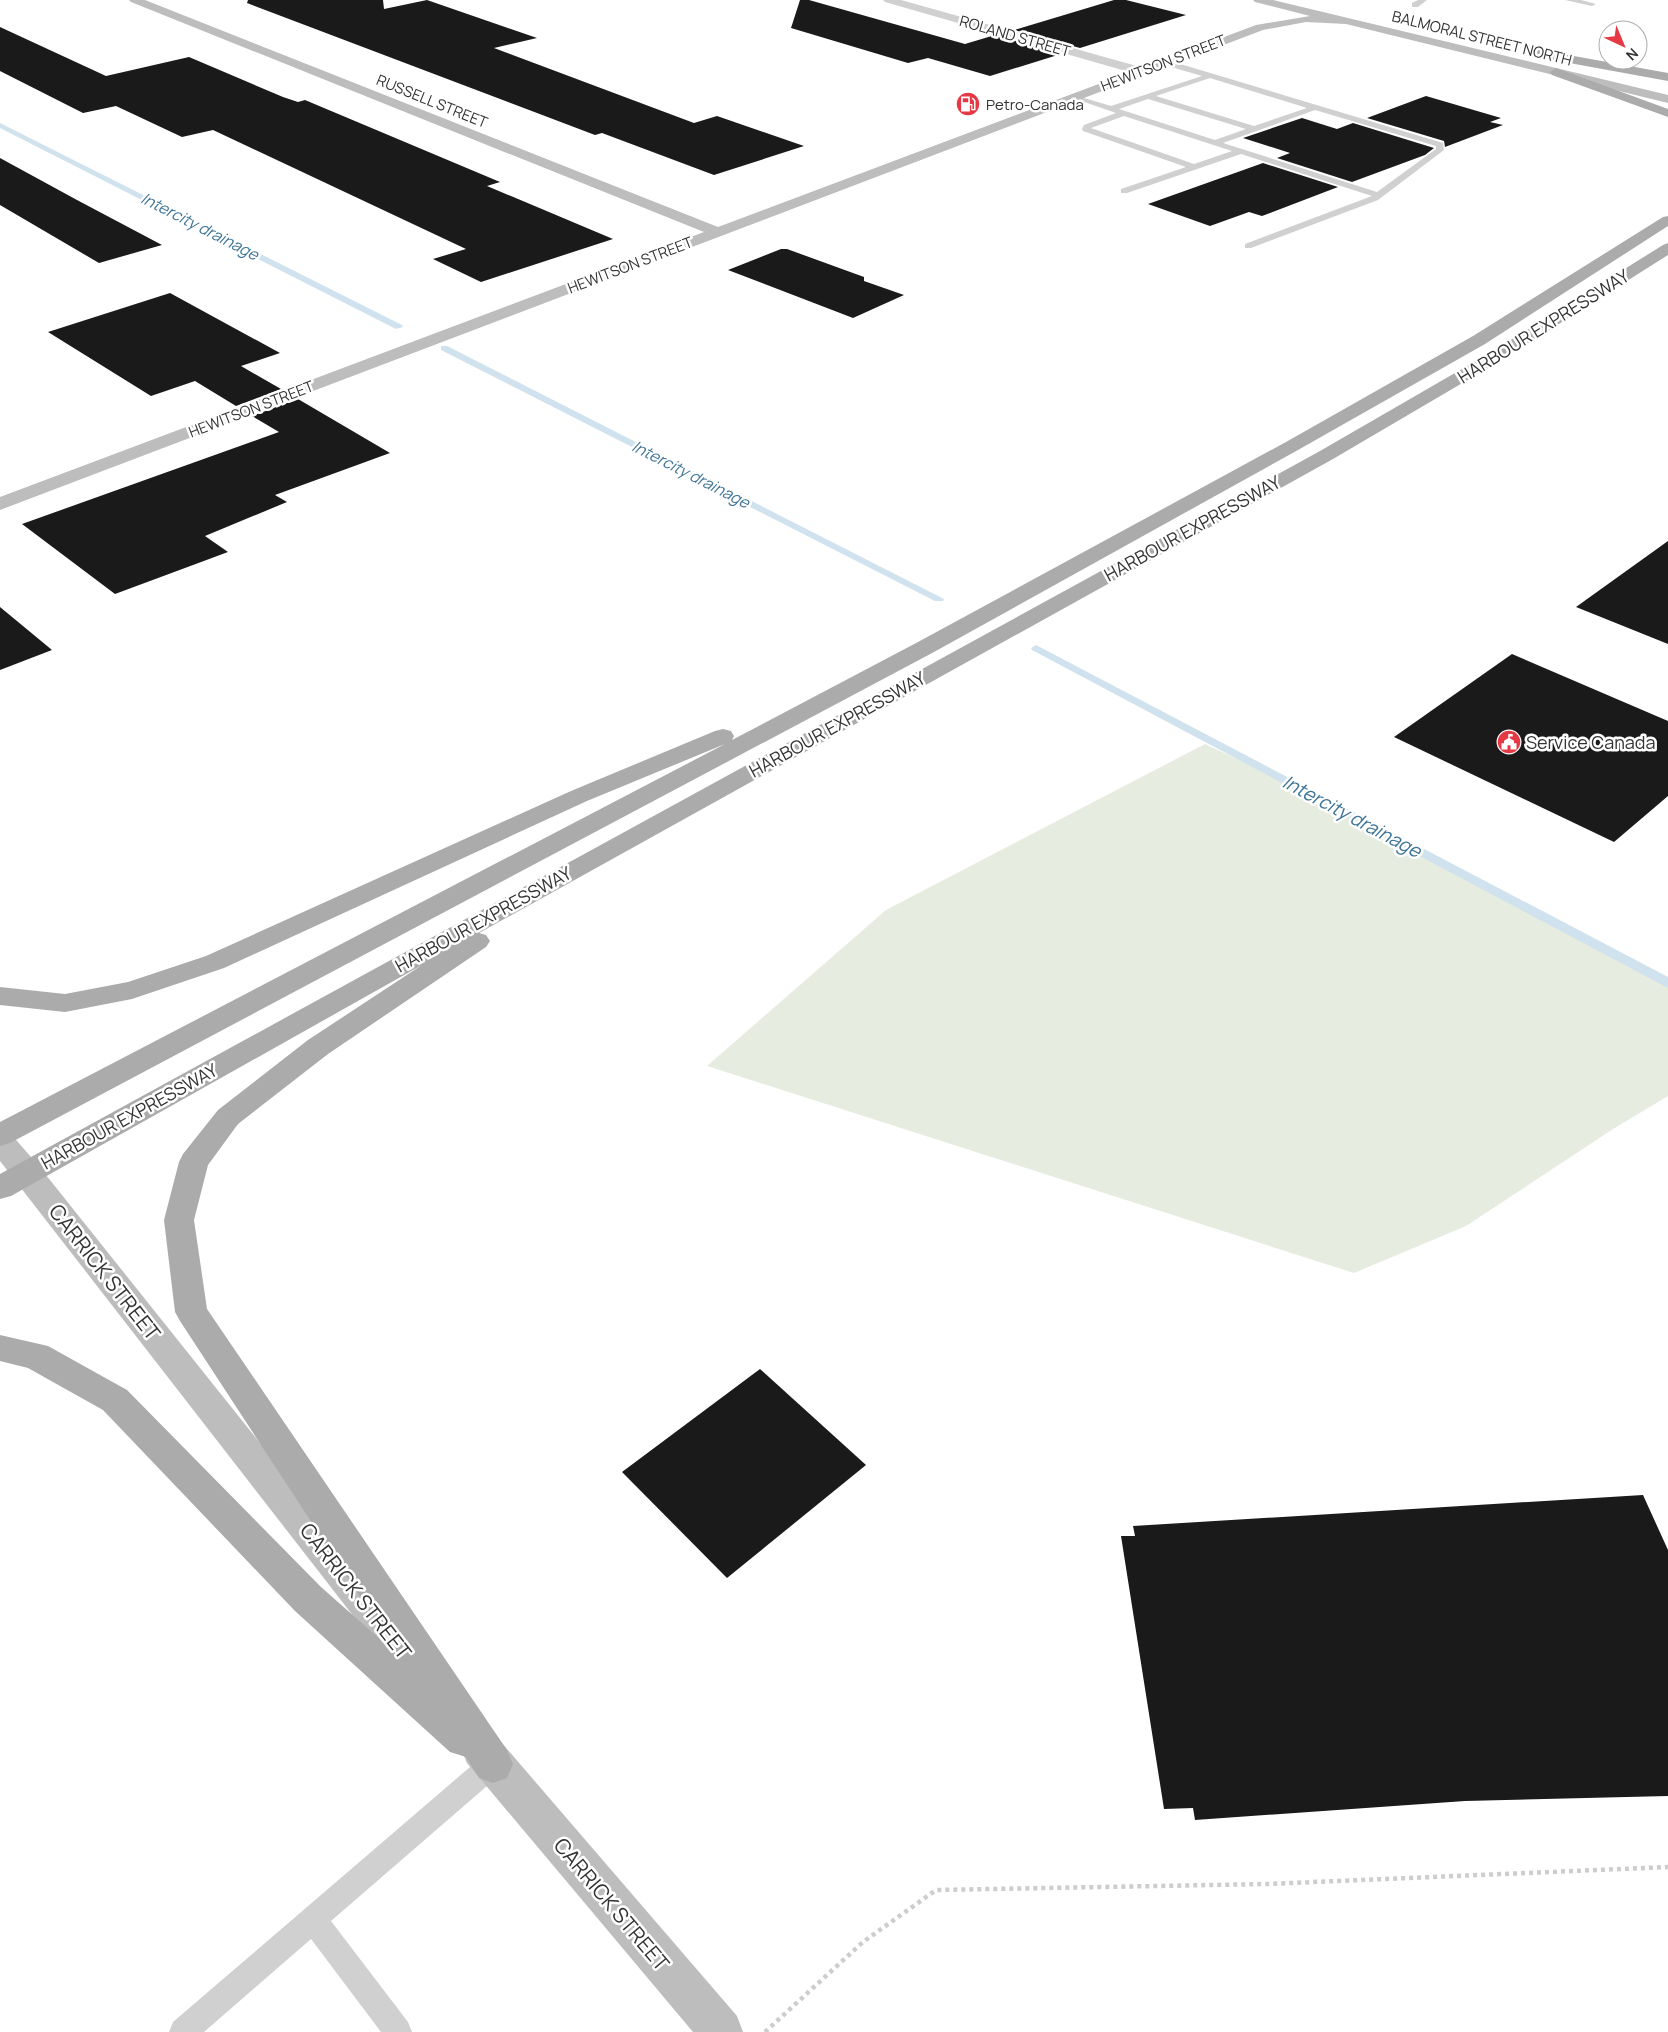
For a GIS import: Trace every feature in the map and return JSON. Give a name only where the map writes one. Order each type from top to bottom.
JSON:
[{"type":"main road","points":[[1530,52],[1668,77]]},
{"type":"main road","points":[[1556,72],[1668,113]]},
{"type":"main road","points":[[1607,259],[1668,206]]},
{"type":"main road","name":"HARBOUR EXPRESSWAY","points":[[0,1135],[891,666],[1437,365],[1668,220]]},
{"type":"main road","name":"HARBOUR EXPRESSWAY","points":[[14,1180],[1247,498],[1470,371],[1668,248]]},
{"type":"main road","points":[[1604,288],[1668,256]]},
{"type":"main road","points":[[0,996],[65,1003],[132,990],[215,962],[570,800],[891,666]]},
{"type":"main road","points":[[492,1764],[191,1312],[179,1220],[194,1162],[228,1117],[318,1047],[636,835]]},
{"type":"main road","points":[[0,1348],[36,1356],[115,1400],[308,1599],[492,1764]]},
{"type":"street","name":"RUSSELL STREET","points":[[135,0],[717,232]]},
{"type":"street","name":"ROLAND STREET","points":[[890,0],[1140,71]]},
{"type":"street","name":"BALMORAL STREET NORTH","points":[[1259,0],[1306,4],[1428,29]]},
{"type":"street","points":[[1283,0],[1458,36]]},
{"type":"street","name":"BALMORAL STREET NORTH","points":[[1306,4],[1346,21],[1668,99]]},
{"type":"street","points":[[1260,27],[1270,19],[1306,4]]},
{"type":"street","points":[[1260,27],[1306,19],[1346,21]]},
{"type":"street","name":"HEWITSON STREET","points":[[0,504],[1260,27]]},
{"type":"street","name":"BALMORAL STREET NORTH","points":[[1530,52],[1668,86]]},
{"type":"street","name":"CARRICK STREET","points":[[0,1142],[14,1180],[492,1764],[721,2032]]},
{"type":"lane","points":[[1414,6],[1423,0]]},
{"type":"lane","points":[[1569,0],[1592,4]]},
{"type":"lane","points":[[1164,62],[1440,145],[1440,150],[1378,196],[1248,246]]},
{"type":"lane","points":[[1111,109],[1209,76]]},
{"type":"lane","points":[[1148,96],[1254,129]]},
{"type":"lane","points":[[1074,97],[1378,196]]},
{"type":"lane","points":[[1215,143],[1316,107]]},
{"type":"lane","points":[[1124,113],[1086,129],[1194,167]]},
{"type":"lane","points":[[1124,191],[1241,151]]},
{"type":"lane","points":[[183,2032],[492,1764]]},
{"type":"lane","points":[[313,1919],[398,2032]]},
{"type":"path","points":[[765,2032],[863,1942],[936,1890],[1267,1884],[1668,1867]]},
{"type":"shaded area","points":[[1205,744],[1373,822],[1420,851],[1668,987],[1668,1096],[1613,1129],[1466,1226],[1354,1273],[707,1066],[886,910]]},
{"type":"building","points":[[248,0],[383,0],[384,9],[427,0],[537,38],[494,48],[694,123],[717,116],[804,146],[714,175],[602,133],[595,135],[247,3]]},
{"type":"building","points":[[800,0],[809,0],[965,44],[995,35],[1061,54],[990,76],[928,58],[908,63],[791,28]]},
{"type":"building","points":[[1114,0],[1126,0],[1186,15],[1080,48],[1014,30]]},
{"type":"building","points":[[0,27],[106,76],[189,57],[283,97],[298,102],[305,100],[500,182],[487,186],[613,239],[481,282],[433,259],[466,249],[213,130],[182,137],[116,106],[83,113],[0,71]]},
{"type":"building","points":[[1426,96],[1501,118],[1490,122],[1503,125],[1445,147],[1444,141],[1367,118]]},
{"type":"building","points":[[1302,118],[1337,129],[1353,123],[1434,148],[1425,155],[1352,182],[1277,158],[1290,153],[1243,138]]},
{"type":"building","points":[[0,158],[162,245],[99,263],[0,205]]},
{"type":"building","points":[[1263,163],[1338,187],[1262,216],[1249,212],[1210,226],[1148,204]]},
{"type":"building","points":[[781,249],[787,249],[864,277],[864,281],[904,295],[853,318],[728,270]]},
{"type":"building","points":[[170,293],[280,353],[241,366],[281,389],[236,406],[195,381],[151,396],[48,332]]},
{"type":"building","points":[[298,399],[390,453],[275,495],[287,502],[205,536],[228,552],[115,594],[22,524],[279,432],[252,416]]},
{"type":"building","points":[[1668,541],[1668,644],[1576,607]]},
{"type":"building","points":[[0,607],[52,650],[0,670]]},
{"type":"building","points":[[1512,654],[1668,721],[1668,796],[1614,842],[1394,737]]},
{"type":"building","points":[[760,1369],[866,1465],[727,1578],[622,1472]]},
{"type":"building","points":[[1643,1495],[1668,1550],[1668,1796],[1465,1801],[1195,1820],[1193,1808],[1164,1809],[1121,1536],[1135,1536],[1133,1526]]},
{"type":"waterway","name":"Intercity drainage","points":[[0,125],[399,327]]},
{"type":"waterway","name":"Intercity drainage","points":[[444,348],[939,599]]},
{"type":"waterway","name":"Intercity drainage","points":[[1036,648],[1668,983]]},
{"type":"place","name":"Petro-Canada","points":[[968,104]]},
{"type":"place","name":"Service Canada","points":[[1509,742]]}]
